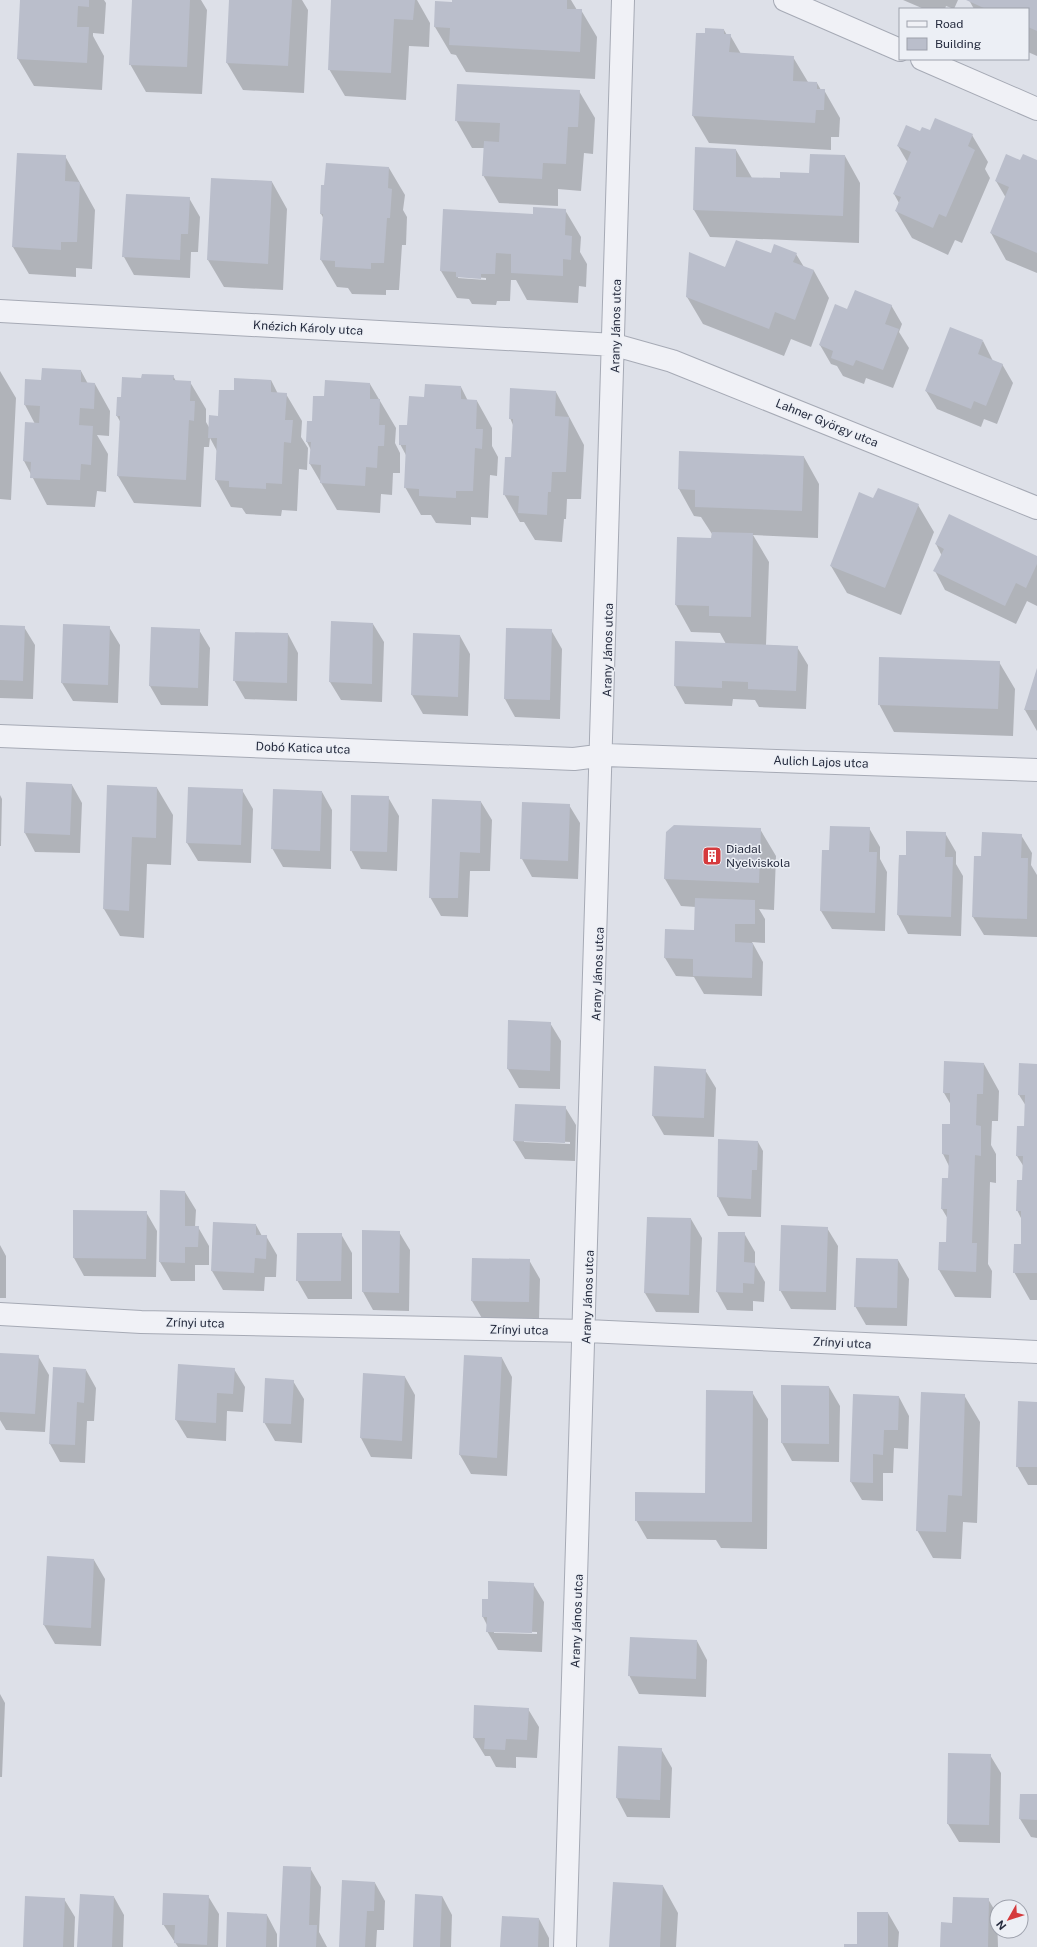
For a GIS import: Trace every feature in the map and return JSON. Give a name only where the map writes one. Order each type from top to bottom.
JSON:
[{"type":"street","name":"Arany János utca","points":[[564,1947],[588,1331],[605,755],[623,0]]},
{"type":"street","points":[[785,0],[899,50]]},
{"type":"street","points":[[924,60],[1037,109]]},
{"type":"street","name":"Knézich Károly utca","points":[[0,311],[615,344]]},
{"type":"street","name":"Lahner György utca","points":[[615,344],[672,361],[1037,508]]},
{"type":"street","name":"Dobó Katica utca","points":[[0,736],[574,759],[605,755]]},
{"type":"street","name":"Aulich Lajos utca","points":[[605,755],[1037,770]]},
{"type":"street","name":"Zrínyi utca","points":[[0,1314],[142,1322],[588,1331],[1037,1352]]},
{"type":"building","points":[[20,0],[89,0],[89,7],[78,6],[77,27],[89,27],[87,63],[17,59]]},
{"type":"building","points":[[132,0],[190,0],[187,67],[129,65]]},
{"type":"building","points":[[229,0],[292,0],[288,66],[226,63]]},
{"type":"building","points":[[331,0],[415,0],[413,20],[394,19],[391,73],[328,70]]},
{"type":"building","points":[[452,0],[567,0],[567,9],[582,9],[580,52],[449,45],[450,28],[434,27],[435,1],[452,2]]},
{"type":"building","points":[[966,0],[1037,0],[1037,31],[1029,27],[1029,8],[984,8]]},
{"type":"building","points":[[705,28],[724,29],[724,34],[731,34],[729,52],[794,56],[793,81],[817,82],[817,89],[825,89],[824,110],[816,110],[815,123],[692,116],[696,33],[705,33]]},
{"type":"building","points":[[457,84],[580,90],[578,127],[568,127],[566,164],[543,163],[542,179],[482,176],[484,141],[499,142],[500,123],[455,121]]},
{"type":"building","points":[[935,118],[973,134],[968,146],[975,150],[946,217],[939,214],[933,228],[895,211],[901,197],[893,194],[911,152],[897,146],[906,125],[920,131],[922,127],[930,130]]},
{"type":"building","points":[[695,147],[736,149],[736,177],[780,178],[780,172],[809,173],[810,154],[845,155],[843,216],[693,210]]},
{"type":"building","points":[[17,153],[66,155],[65,181],[80,182],[77,242],[61,242],[61,250],[12,247]]},
{"type":"building","points":[[1006,154],[1020,160],[1023,154],[1037,160],[1037,253],[990,233],[1009,187],[995,181]]},
{"type":"building","points":[[326,163],[389,167],[388,188],[392,189],[390,218],[387,218],[384,263],[371,263],[371,269],[335,267],[335,261],[320,260],[323,214],[320,214],[321,185],[324,185]]},
{"type":"building","points":[[211,178],[272,181],[268,264],[207,260]]},
{"type":"building","points":[[126,194],[190,197],[188,234],[181,234],[180,260],[122,257]]},
{"type":"building","points":[[533,207],[566,209],[565,235],[572,236],[571,260],[563,259],[563,276],[511,273],[511,254],[496,253],[495,274],[481,274],[481,279],[456,277],[456,272],[440,271],[443,209],[533,214]]},
{"type":"building","points":[[736,240],[771,253],[774,244],[797,253],[793,262],[814,270],[795,320],[775,312],[769,329],[686,297],[689,252],[725,267]]},
{"type":"building","points":[[855,290],[892,305],[885,324],[899,329],[883,370],[856,360],[853,366],[831,358],[833,351],[819,345],[835,304],[847,309]]},
{"type":"building","points":[[950,327],[983,340],[978,354],[1003,364],[986,406],[974,401],[971,409],[925,391]]},
{"type":"building","points":[[42,368],[81,370],[81,382],[95,383],[94,409],[80,408],[79,425],[93,426],[91,465],[81,464],[80,480],[30,478],[31,462],[23,461],[25,422],[39,423],[40,406],[24,405],[25,379],[41,380]]},
{"type":"building","points":[[142,374],[174,375],[173,380],[191,381],[190,401],[195,401],[194,421],[189,420],[186,480],[117,476],[120,416],[116,416],[117,397],[121,397],[122,377],[141,378]]},
{"type":"building","points":[[234,378],[271,380],[271,392],[287,393],[285,420],[293,420],[291,443],[284,442],[282,484],[266,483],[266,489],[229,487],[229,481],[215,480],[217,438],[208,438],[209,415],[218,416],[219,390],[234,390]]},
{"type":"building","points":[[325,380],[370,383],[370,399],[380,399],[379,425],[385,425],[384,446],[378,446],[377,468],[366,467],[365,486],[320,483],[321,465],[309,464],[311,442],[306,442],[307,421],[312,421],[313,396],[324,396]]},
{"type":"building","points":[[425,384],[461,386],[461,399],[477,400],[476,429],[483,429],[482,449],[475,448],[473,491],[456,491],[456,498],[419,496],[419,489],[404,488],[406,445],[399,445],[399,425],[407,425],[409,396],[424,397]]},
{"type":"building","points":[[510,388],[556,391],[555,416],[569,417],[566,472],[552,472],[551,492],[548,492],[547,515],[518,513],[519,496],[503,495],[505,457],[511,457],[513,419],[509,419]]},
{"type":"building","points":[[679,451],[804,456],[802,511],[695,507],[695,490],[678,489]]},
{"type":"building","points":[[878,488],[919,504],[885,588],[830,566],[859,492],[873,498]]},
{"type":"building","points":[[949,514],[1037,556],[1037,564],[1026,588],[1016,583],[1005,606],[933,571],[944,549],[935,544]]},
{"type":"building","points":[[712,532],[753,533],[751,617],[709,616],[709,606],[675,605],[677,537],[711,538]]},
{"type":"building","points":[[331,621],[373,623],[372,684],[329,682]]},
{"type":"building","points":[[63,624],[110,626],[108,685],[61,683]]},
{"type":"building","points":[[0,625],[25,626],[23,681],[0,680]]},
{"type":"building","points":[[151,627],[200,629],[198,688],[149,686]]},
{"type":"building","points":[[506,628],[552,629],[550,700],[504,699]]},
{"type":"building","points":[[235,632],[288,633],[287,683],[233,681]]},
{"type":"building","points":[[413,633],[460,635],[458,697],[411,695]]},
{"type":"building","points":[[675,641],[798,646],[796,691],[748,689],[748,682],[722,681],[722,688],[674,686]]},
{"type":"building","points":[[879,657],[1000,661],[998,709],[878,705]]},
{"type":"building","points":[[1037,668],[1037,710],[1024,710]]},
{"type":"building","points":[[26,782],[72,784],[70,835],[24,833]]},
{"type":"building","points":[[107,785],[157,787],[156,838],[132,837],[129,911],[103,909]]},
{"type":"building","points":[[188,787],[243,789],[241,845],[186,843]]},
{"type":"building","points":[[273,789],[322,791],[320,851],[271,849]]},
{"type":"building","points":[[351,795],[389,796],[387,852],[350,851]]},
{"type":"building","points":[[432,799],[481,801],[480,853],[460,852],[458,898],[429,898]]},
{"type":"building","points":[[522,802],[570,804],[568,861],[520,859]]},
{"type":"building","name":"Diadal Nyelviskola","points":[[674,825],[761,828],[759,883],[664,879],[666,832]]},
{"type":"building","points":[[830,826],[870,827],[869,852],[877,852],[875,913],[820,911],[822,850],[829,850]]},
{"type":"building","points":[[906,831],[946,832],[945,857],[953,857],[951,917],[897,915],[899,855],[906,855]]},
{"type":"building","points":[[982,832],[1022,834],[1021,858],[1028,858],[1027,919],[972,917],[974,856],[981,856]]},
{"type":"building","points":[[695,898],[755,900],[755,924],[735,924],[735,942],[753,943],[752,978],[693,976],[693,959],[664,958],[665,929],[694,930]]},
{"type":"building","points":[[508,1020],[551,1022],[550,1071],[507,1069]]},
{"type":"building","points":[[944,1061],[984,1063],[983,1094],[977,1094],[976,1125],[981,1126],[981,1156],[975,1155],[972,1243],[977,1243],[976,1272],[938,1270],[939,1242],[946,1242],[947,1209],[941,1209],[942,1178],[948,1178],[949,1155],[942,1154],[942,1124],[950,1124],[950,1093],[943,1093]]},
{"type":"building","points":[[1019,1063],[1037,1064],[1037,1273],[1013,1273],[1014,1244],[1021,1244],[1021,1211],[1016,1211],[1017,1180],[1022,1180],[1023,1156],[1016,1156],[1017,1126],[1024,1126],[1025,1095],[1018,1095]]},
{"type":"building","points":[[654,1066],[706,1069],[704,1118],[652,1116]]},
{"type":"building","points":[[515,1104],[566,1106],[565,1143],[513,1141]]},
{"type":"building","points":[[718,1139],[758,1141],[757,1170],[752,1170],[751,1199],[717,1197]]},
{"type":"building","points":[[160,1190],[185,1191],[185,1226],[199,1226],[198,1247],[185,1247],[185,1263],[159,1262]]},
{"type":"building","points":[[73,1210],[147,1211],[146,1259],[73,1258]]},
{"type":"building","points":[[647,1217],[691,1218],[689,1295],[644,1293]]},
{"type":"building","points":[[213,1222],[256,1224],[256,1235],[267,1235],[266,1259],[255,1258],[254,1273],[211,1271]]},
{"type":"building","points":[[781,1225],[828,1227],[826,1292],[779,1291]]},
{"type":"building","points":[[362,1230],[400,1231],[399,1293],[362,1292]]},
{"type":"building","points":[[718,1232],[745,1232],[744,1262],[755,1263],[754,1284],[743,1283],[743,1293],[716,1292]]},
{"type":"building","points":[[297,1233],[342,1233],[341,1281],[296,1281]]},
{"type":"building","points":[[472,1258],[530,1259],[529,1302],[471,1301]]},
{"type":"building","points":[[856,1258],[898,1259],[897,1308],[854,1307]]},
{"type":"building","points":[[0,1353],[39,1355],[35,1414],[0,1412]]},
{"type":"building","points":[[464,1355],[502,1357],[497,1458],[459,1455]]},
{"type":"building","points":[[178,1364],[235,1368],[233,1394],[217,1393],[216,1423],[175,1420]]},
{"type":"building","points":[[53,1367],[86,1369],[84,1403],[77,1402],[75,1445],[49,1444]]},
{"type":"building","points":[[363,1373],[405,1376],[402,1441],[360,1438]]},
{"type":"building","points":[[265,1378],[294,1380],[291,1424],[263,1423]]},
{"type":"building","points":[[781,1385],[829,1386],[829,1444],[781,1443]]},
{"type":"building","points":[[706,1390],[753,1391],[752,1522],[635,1521],[635,1492],[705,1493]]},
{"type":"building","points":[[921,1392],[965,1394],[962,1496],[948,1495],[946,1532],[916,1531]]},
{"type":"building","points":[[853,1394],[899,1396],[898,1430],[884,1430],[883,1455],[873,1454],[873,1483],[850,1482]]},
{"type":"building","points":[[1018,1401],[1037,1402],[1037,1467],[1016,1467]]},
{"type":"building","points":[[47,1556],[94,1559],[91,1628],[43,1625]]},
{"type":"building","points":[[488,1581],[534,1583],[532,1633],[486,1632],[487,1617],[482,1617],[482,1599],[488,1599]]},
{"type":"building","points":[[630,1637],[697,1640],[696,1679],[628,1676]]},
{"type":"building","points":[[474,1705],[529,1708],[527,1740],[506,1739],[505,1750],[484,1749],[485,1738],[473,1738]]},
{"type":"building","points":[[618,1746],[662,1748],[660,1800],[616,1798]]},
{"type":"building","points":[[948,1753],[991,1754],[989,1825],[947,1824]]},
{"type":"building","points":[[1020,1794],[1037,1794],[1037,1820],[1019,1819]]},
{"type":"building","points":[[283,1866],[311,1867],[309,1925],[317,1925],[316,1947],[279,1947]]},
{"type":"building","points":[[342,1880],[375,1882],[374,1911],[367,1911],[365,1947],[339,1947]]},
{"type":"building","points":[[613,1882],[663,1885],[660,1947],[609,1947]]},
{"type":"building","points":[[163,1893],[209,1895],[207,1945],[174,1943],[175,1925],[162,1925]]},
{"type":"building","points":[[80,1894],[114,1896],[112,1947],[77,1947]]},
{"type":"building","points":[[415,1894],[442,1896],[440,1947],[413,1947]]},
{"type":"building","points":[[25,1896],[65,1898],[63,1947],[23,1947]]},
{"type":"building","points":[[953,1897],[989,1898],[988,1947],[940,1947],[941,1922],[952,1923]]},
{"type":"building","points":[[227,1912],[267,1914],[266,1947],[226,1947]]},
{"type":"building","points":[[857,1912],[888,1912],[888,1947],[844,1947],[844,1944],[857,1944]]},
{"type":"building","points":[[502,1916],[539,1918],[538,1947],[500,1947]]},
{"type":"place","name":"Diadal Nyelviskola","points":[[712,856]]}]
